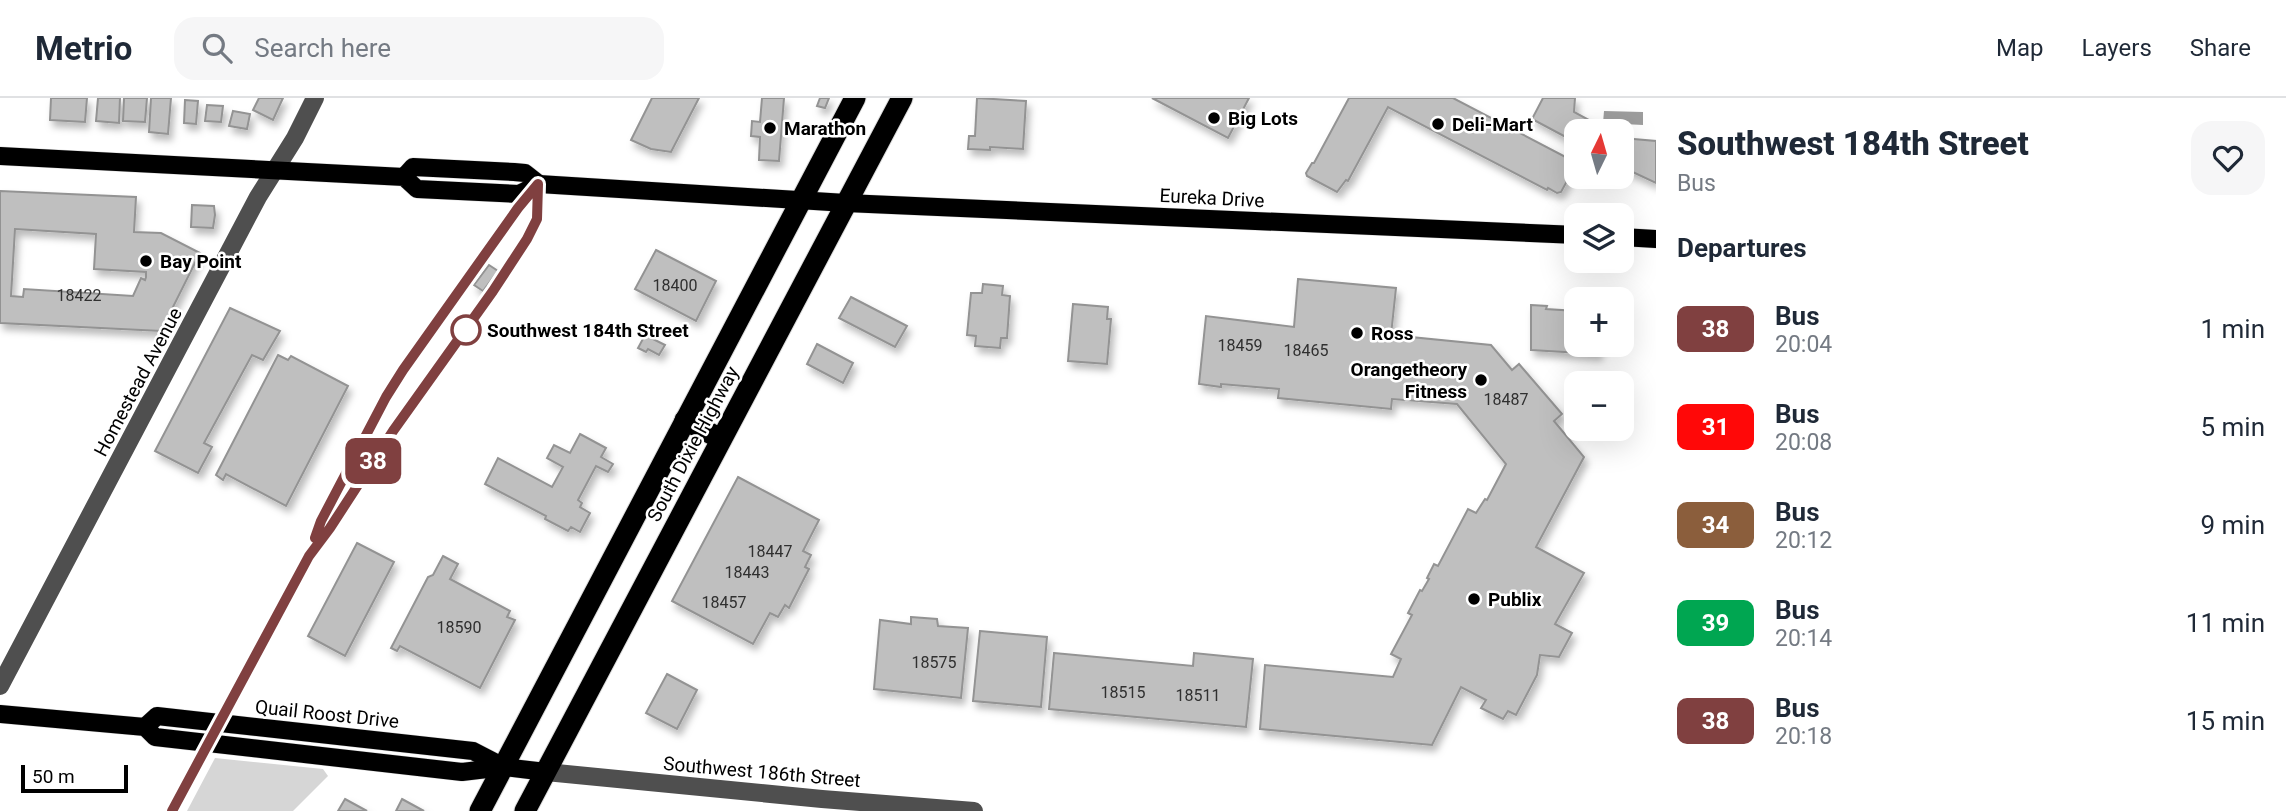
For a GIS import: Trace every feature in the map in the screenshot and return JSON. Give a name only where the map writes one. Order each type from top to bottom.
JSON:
[{"type":"highway","name":"South Dixie Highway","points":[[480,811],[855,98]]},
{"type":"highway","name":"South Dixie Highway","points":[[525,811],[902,98]]},
{"type":"highway","points":[[685,420],[721,439]]},
{"type":"main road","points":[[0,156],[404,177],[416,189],[430,190],[519,194],[538,184],[846,203]]},
{"type":"main road","name":"Eureka Drive","points":[[846,203],[1564,234]]},
{"type":"main road","points":[[1634,238],[1656,239]]},
{"type":"main road","name":"Quail Roost Drive","points":[[0,714],[145,727],[158,716],[473,751],[504,767],[546,772]]},
{"type":"street","name":"Homestead Avenue","points":[[0,686],[315,98]]},
{"type":"street","name":"Southwest 186th Street","points":[[546,772],[821,805],[974,811]]},
{"type":"shaded area","points":[[1604,111],[1643,112],[1643,125],[1634,125],[1634,119],[1603,119]]},
{"type":"shaded area","points":[[215,758],[323,769],[328,776],[293,811],[187,811]]},
{"type":"building","points":[[51,98],[87,98],[85,122],[50,120]]},
{"type":"building","points":[[98,98],[120,98],[119,123],[96,121]]},
{"type":"building","points":[[124,98],[147,98],[145,122],[123,121]]},
{"type":"building","points":[[151,98],[171,98],[168,134],[149,132]]},
{"type":"building","points":[[259,98],[283,98],[273,120],[253,110]]},
{"type":"building","points":[[652,98],[699,98],[671,152],[651,149],[631,140]]},
{"type":"building","name":"Marathon","points":[[762,98],[784,98],[779,161],[759,160],[760,137],[751,136],[752,121],[760,122]]},
{"type":"building","points":[[820,98],[829,98],[825,108],[817,106]]},
{"type":"building","points":[[977,98],[1026,101],[1023,149],[968,149],[969,136],[975,136]]},
{"type":"building","name":"Big Lots","points":[[1152,98],[1249,98],[1228,138]]},
{"type":"building","points":[[1349,98],[1453,98],[1564,156],[1564,187],[1557,193],[1548,188],[1547,190],[1388,107],[1348,181],[1346,180],[1337,192],[1307,176],[1306,173]]},
{"type":"building","points":[[1543,98],[1575,98],[1574,112],[1587,119],[1564,119],[1564,136],[1532,119]]},
{"type":"building","points":[[185,100],[198,101],[196,124],[184,123]]},
{"type":"building","points":[[207,105],[223,106],[221,122],[205,121]]},
{"type":"building","points":[[233,111],[250,114],[247,129],[229,126]]},
{"type":"building","points":[[1634,139],[1656,141],[1656,183],[1634,173]]},
{"type":"building","name":"Bay Point","points":[[0,191],[136,197],[134,232],[161,233],[200,253],[161,331],[0,323]],"holes":[[[15,229],[96,234],[94,269],[146,272],[145,280],[141,278],[133,296],[24,289],[23,297],[11,296]]]},
{"type":"building","points":[[192,205],[214,206],[213,228],[191,227]]},
{"type":"building","points":[[656,250],[716,281],[696,321],[635,289]]},
{"type":"building","points":[[489,265],[498,271],[483,291],[474,285]]},
{"type":"building","points":[[1298,279],[1396,288],[1391,335],[1491,345],[1512,370],[1519,364],[1562,414],[1554,421],[1564,433],[1564,441],[1571,441],[1584,457],[1536,547],[1584,573],[1555,624],[1572,633],[1559,657],[1540,655],[1537,675],[1516,715],[1508,711],[1503,719],[1481,708],[1486,700],[1461,687],[1432,745],[1260,729],[1265,665],[1393,677],[1401,659],[1391,654],[1412,615],[1408,613],[1420,590],[1422,591],[1429,579],[1427,578],[1434,564],[1438,566],[1468,509],[1476,513],[1485,499],[1487,500],[1506,464],[1457,404],[1392,399],[1391,409],[1278,398],[1279,389],[1199,384],[1206,316],[1294,327]]},
{"type":"building","points":[[983,284],[1003,286],[1002,295],[1010,296],[1007,338],[1001,338],[1000,348],[975,346],[976,336],[967,335],[971,293],[982,293]]},
{"type":"building","points":[[851,297],[907,326],[895,347],[839,318]]},
{"type":"building","points":[[1073,304],[1108,307],[1107,319],[1111,319],[1107,364],[1068,361]]},
{"type":"building","points":[[1531,305],[1564,310],[1564,352],[1531,350]]},
{"type":"building","points":[[230,308],[280,331],[263,360],[252,355],[204,443],[212,447],[198,473],[155,451]]},
{"type":"building","points":[[645,335],[665,345],[659,355],[648,349],[646,352],[638,348]]},
{"type":"building","points":[[817,344],[853,363],[843,383],[807,364]]},
{"type":"building","points":[[278,355],[288,360],[291,356],[348,386],[286,506],[226,474],[223,480],[216,475]]},
{"type":"building","points":[[580,434],[606,448],[601,457],[613,464],[608,472],[596,466],[578,500],[582,503],[580,507],[590,513],[580,532],[571,527],[568,531],[545,519],[546,516],[485,484],[498,458],[552,487],[563,467],[547,458],[554,445],[570,453]]},
{"type":"building","points":[[738,477],[819,520],[803,551],[811,555],[805,567],[809,569],[789,608],[785,605],[778,617],[770,613],[753,644],[672,601]]},
{"type":"building","points":[[357,543],[394,562],[345,656],[308,636]]},
{"type":"building","points":[[443,556],[458,564],[450,579],[510,611],[507,617],[515,620],[480,688],[400,646],[397,651],[391,648],[428,577],[433,575]]},
{"type":"building","points":[[911,617],[937,619],[938,626],[968,628],[961,698],[874,689],[880,620],[911,624]]},
{"type":"building","points":[[980,631],[1047,637],[1041,707],[973,701]]},
{"type":"building","points":[[1054,653],[1193,666],[1194,653],[1253,659],[1246,727],[1049,709]]},
{"type":"building","points":[[667,674],[697,690],[677,729],[646,713]]},
{"type":"building","points":[[345,799],[367,811],[338,811]]},
{"type":"building","points":[[402,799],[424,811],[396,811]]},
{"type":"bus line","name":"38","points":[[172,811],[309,556],[527,239],[537,219],[538,184],[414,352],[386,397],[321,521],[315,538]]},
{"type":"place","name":"Big Lots","points":[[1214,118]]},
{"type":"place","name":"Deli-Mart","points":[[1438,124]]},
{"type":"place","name":"Marathon","points":[[770,128]]},
{"type":"place","name":"Bay Point","points":[[146,261]]},
{"type":"place","name":"Southwest 184th Street","points":[[466,330]]},
{"type":"place","name":"Ross","points":[[1357,333]]},
{"type":"place","name":"Orangetheory Fitness","points":[[1481,380]]},
{"type":"place","name":"Publix","points":[[1474,599]]}]
